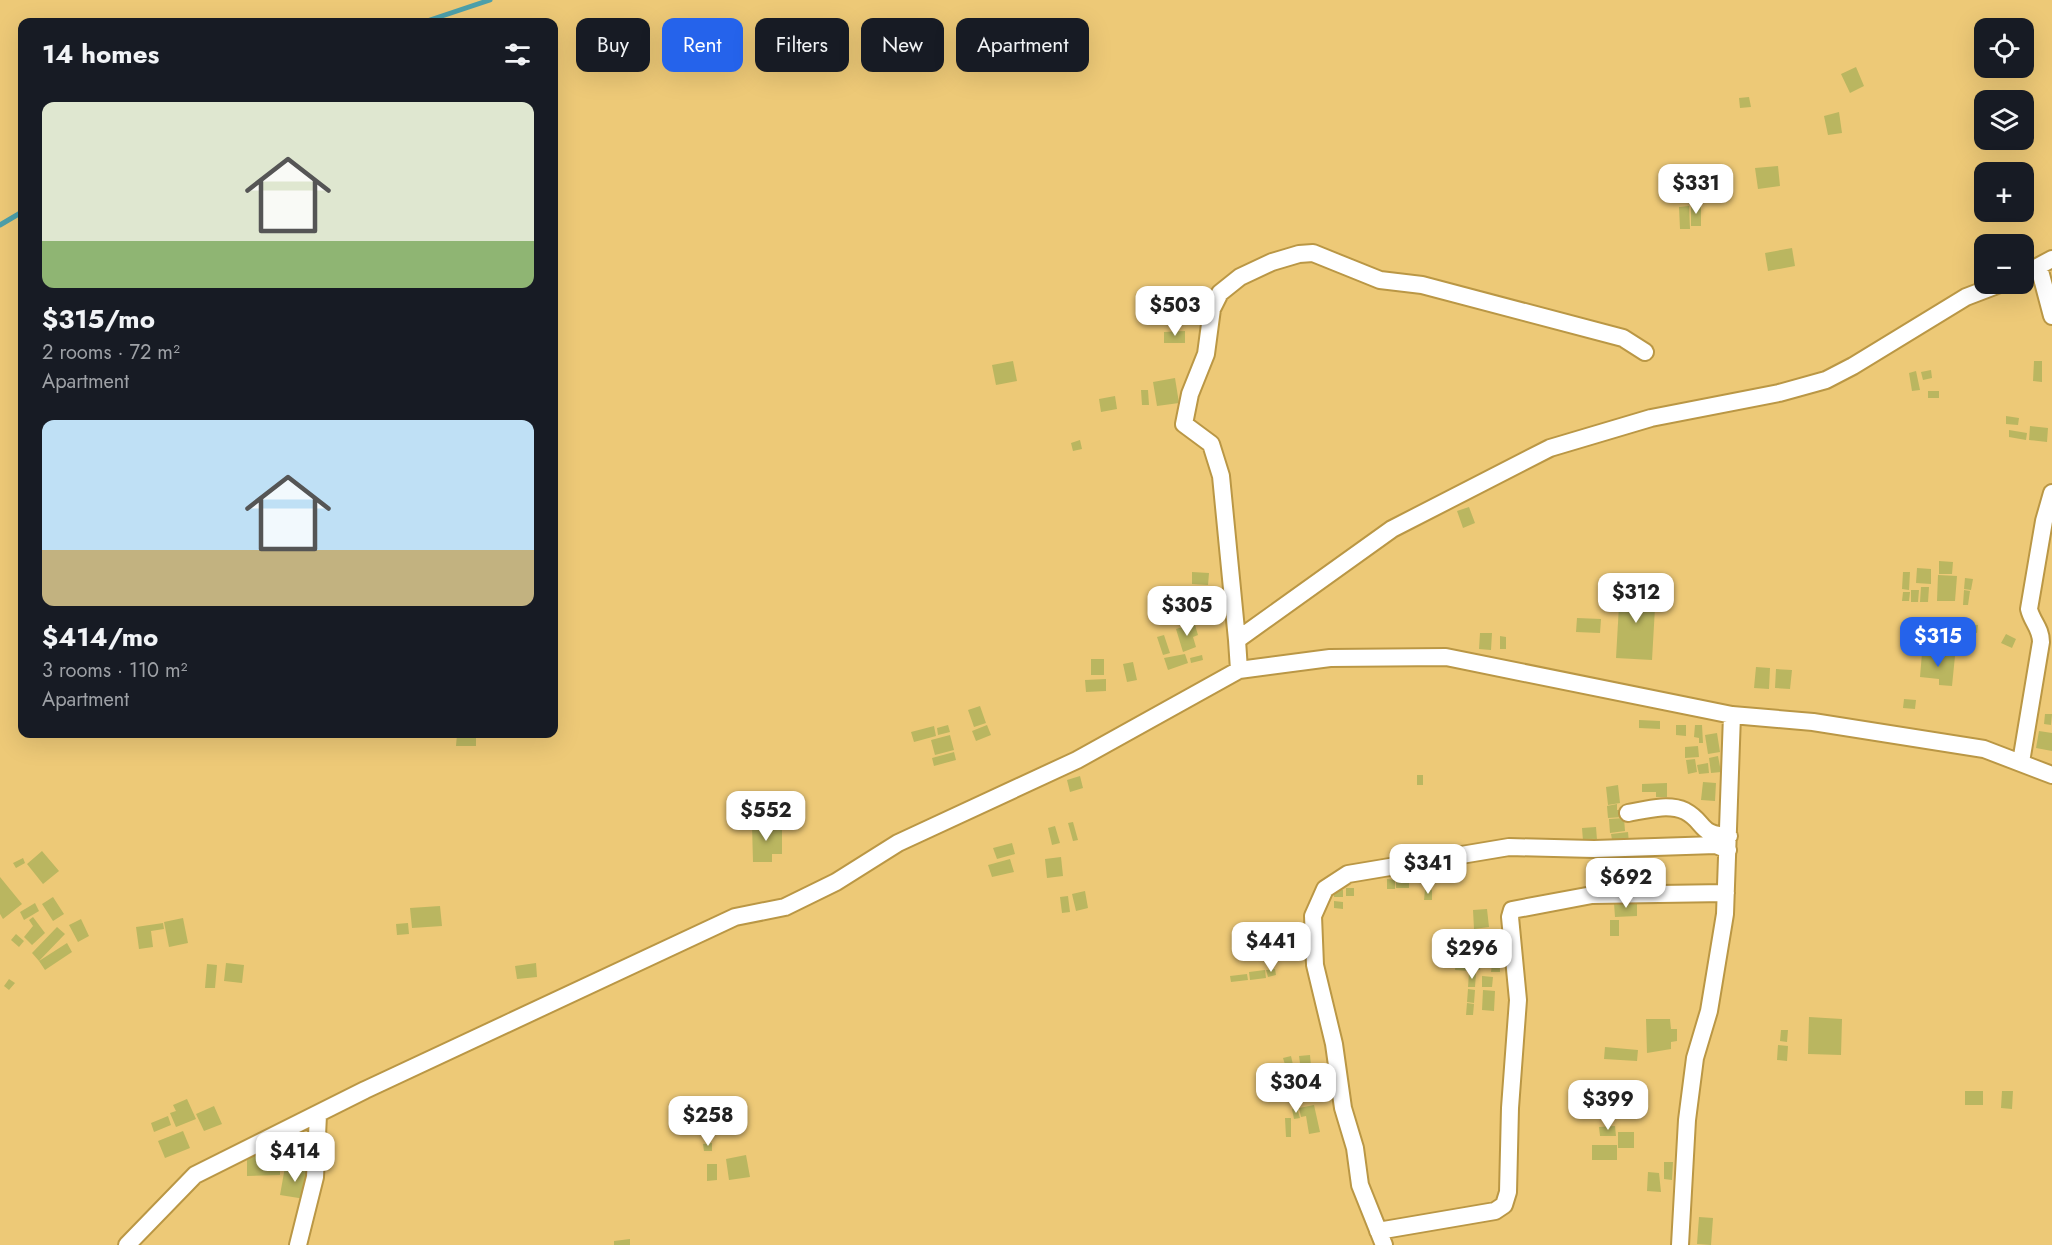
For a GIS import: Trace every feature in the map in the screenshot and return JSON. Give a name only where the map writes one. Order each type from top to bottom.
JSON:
[{"type":"street","points":[[1239,670],[1221,476],[1211,444],[1184,424],[1190,394],[1206,354],[1212,309],[1220,293],[1240,277],[1272,262],[1313,253],[1380,280],[1422,285],[1623,338],[1645,352]]},
{"type":"street","points":[[2046,263],[2052,316]]},
{"type":"street","points":[[1238,640],[1392,529],[1550,448],[1651,418],[1779,393],[1826,380],[1974,294]]},
{"type":"street","points":[[2021,762],[2042,642],[2041,632],[2031,617],[2029,609],[2044,521],[2052,494]]},
{"type":"street","points":[[126,1245],[195,1175],[365,1090],[735,916],[785,907],[836,882],[898,843],[1077,760],[1239,670],[1330,658],[1446,657],[1732,715],[1813,722],[1984,749],[2052,775]]},
{"type":"street","points":[[1680,1245],[1687,1131],[1694,1069],[1709,1011],[1725,914],[1732,715]]},
{"type":"street","points":[[1628,813],[1664,807],[1685,812],[1706,831],[1729,843]]},
{"type":"street","points":[[1726,893],[1592,895],[1512,910],[1509,918],[1518,1000],[1509,1119],[1508,1192],[1504,1205],[1495,1211],[1381,1238],[1360,1185],[1355,1148],[1343,1108],[1334,1044],[1315,965],[1313,916],[1324,889],[1348,874],[1509,847],[1594,849],[1729,843]]},
{"type":"street","points":[[298,1245],[315,1177],[318,1115]]},
{"type":"building","points":[[1856,67],[1864,86],[1850,93],[1841,74]]},
{"type":"building","points":[[1749,97],[1751,107],[1740,108],[1739,98]]},
{"type":"building","points":[[1839,112],[1842,133],[1828,135],[1824,116]]},
{"type":"building","points":[[1679,164],[1682,185],[1671,187],[1668,165]]},
{"type":"building","points":[[1694,164],[1698,186],[1687,188],[1683,166]]},
{"type":"building","points":[[1778,166],[1780,186],[1758,189],[1755,168]]},
{"type":"building","points":[[1691,204],[1701,204],[1701,226],[1691,226]]},
{"type":"building","points":[[1689,206],[1690,229],[1680,229],[1679,207]]},
{"type":"building","points":[[1792,248],[1795,266],[1768,271],[1765,253]]},
{"type":"building","points":[[1185,331],[1185,343],[1164,343],[1164,332]]},
{"type":"building","points":[[1013,361],[1017,381],[996,385],[992,365]]},
{"type":"building","points":[[2034,361],[2042,361],[2042,382],[2033,381]]},
{"type":"building","points":[[1931,370],[1932,378],[1923,380],[1921,372]]},
{"type":"building","points":[[1916,371],[1920,390],[1912,391],[1909,373]]},
{"type":"building","points":[[1175,378],[1179,403],[1157,406],[1153,382]]},
{"type":"building","points":[[1141,390],[1148,390],[1149,405],[1142,405]]},
{"type":"building","points":[[1928,391],[1939,391],[1939,398],[1928,398]]},
{"type":"building","points":[[1115,396],[1117,409],[1101,412],[1099,399]]},
{"type":"building","points":[[2006,416],[2019,418],[2018,425],[2006,424]]},
{"type":"building","points":[[2030,426],[2048,428],[2047,442],[2029,440]]},
{"type":"building","points":[[2009,430],[2027,433],[2026,440],[2009,437]]},
{"type":"building","points":[[1080,440],[1082,449],[1073,451],[1071,443]]},
{"type":"building","points":[[1469,507],[1475,523],[1463,528],[1457,511]]},
{"type":"building","points":[[1939,561],[1953,562],[1952,574],[1939,574]]},
{"type":"building","points":[[1917,568],[1931,569],[1931,584],[1916,583]]},
{"type":"building","points":[[1192,572],[1209,573],[1208,585],[1192,584]]},
{"type":"building","points":[[1903,572],[1910,572],[1909,590],[1902,589]]},
{"type":"building","points":[[1938,575],[1957,576],[1955,601],[1937,601]]},
{"type":"building","points":[[1965,578],[1973,579],[1971,590],[1964,589]]},
{"type":"building","points":[[1921,587],[1929,587],[1928,602],[1920,602]]},
{"type":"building","points":[[1620,588],[1656,590],[1652,660],[1616,658]]},
{"type":"building","points":[[1911,590],[1919,590],[1918,602],[1911,602]]},
{"type":"building","points":[[1964,590],[1970,591],[1968,605],[1963,605]]},
{"type":"building","points":[[1903,592],[1910,592],[1909,601],[1902,601]]},
{"type":"building","points":[[1204,599],[1208,605],[1201,609],[1197,602]]},
{"type":"building","points":[[1208,607],[1213,618],[1205,622],[1200,611]]},
{"type":"building","points":[[1577,618],[1601,619],[1600,633],[1576,632]]},
{"type":"building","points":[[1968,624],[1978,625],[1977,633],[1967,632]]},
{"type":"building","points":[[1189,625],[1190,627],[1195,625],[1198,635],[1193,637],[1196,647],[1183,652],[1176,629]]},
{"type":"building","points":[[1952,629],[1962,630],[1959,654],[1949,653]]},
{"type":"building","points":[[1480,633],[1492,633],[1491,650],[1479,649]]},
{"type":"building","points":[[2006,634],[2016,639],[2012,648],[2001,643]]},
{"type":"building","points":[[1164,635],[1170,653],[1163,655],[1157,637]]},
{"type":"building","points":[[1500,636],[1506,637],[1506,649],[1500,649]]},
{"type":"building","points":[[1922,653],[1955,656],[1952,686],[1939,685],[1939,679],[1920,677]]},
{"type":"building","points":[[1185,654],[1188,663],[1168,670],[1164,658]]},
{"type":"building","points":[[1202,655],[1203,660],[1191,663],[1190,658]]},
{"type":"building","points":[[1091,659],[1104,659],[1104,675],[1091,675]]},
{"type":"building","points":[[1133,662],[1137,680],[1127,682],[1123,664]]},
{"type":"building","points":[[1756,667],[1770,668],[1769,689],[1754,688]]},
{"type":"building","points":[[1776,669],[1792,670],[1790,689],[1775,688]]},
{"type":"building","points":[[1106,679],[1106,691],[1086,692],[1085,680]]},
{"type":"building","points":[[1904,699],[1916,700],[1915,709],[1903,708]]},
{"type":"building","points":[[980,706],[986,723],[974,727],[968,710]]},
{"type":"building","points":[[2045,714],[2052,714],[2051,725],[2044,724]]},
{"type":"building","points":[[1639,720],[1660,721],[1660,729],[1639,728]]},
{"type":"building","points":[[948,725],[950,732],[938,735],[937,728]]},
{"type":"building","points":[[987,725],[991,735],[976,741],[972,731]]},
{"type":"building","points":[[1676,725],[1686,725],[1686,736],[1676,735]]},
{"type":"building","points":[[1695,725],[1702,725],[1703,743],[1699,743],[1699,738],[1694,737]]},
{"type":"building","points":[[934,726],[936,736],[914,742],[911,732]]},
{"type":"building","points":[[2039,731],[2052,733],[2052,751],[2036,748]]},
{"type":"building","points":[[1717,733],[1720,752],[1708,754],[1705,735]]},
{"type":"building","points":[[950,735],[954,750],[935,755],[931,740]]},
{"type":"building","points":[[457,738],[476,738],[476,746],[456,746]]},
{"type":"building","points":[[1698,746],[1699,757],[1685,758],[1685,747]]},
{"type":"building","points":[[954,752],[956,760],[934,766],[932,758]]},
{"type":"building","points":[[1718,756],[1721,772],[1711,773],[1709,758]]},
{"type":"building","points":[[1695,759],[1697,772],[1688,774],[1686,760]]},
{"type":"building","points":[[1708,763],[1709,773],[1699,774],[1697,765]]},
{"type":"building","points":[[1417,775],[1423,775],[1423,785],[1417,785]]},
{"type":"building","points":[[1080,776],[1083,788],[1070,792],[1067,780]]},
{"type":"building","points":[[1703,782],[1716,783],[1715,801],[1701,800]]},
{"type":"building","points":[[1667,783],[1667,797],[1656,797],[1656,792],[1642,792],[1642,784]]},
{"type":"building","points":[[1618,785],[1620,803],[1608,805],[1606,787]]},
{"type":"building","points":[[1617,804],[1617,810],[1622,810],[1623,817],[1608,818],[1607,806]]},
{"type":"building","points":[[760,811],[761,822],[750,823],[750,828],[745,828],[743,814]]},
{"type":"building","points":[[1624,818],[1625,831],[1610,833],[1609,819]]},
{"type":"building","points":[[1073,822],[1078,840],[1073,841],[1068,823]]},
{"type":"building","points":[[752,825],[782,825],[782,854],[772,854],[772,862],[753,862]]},
{"type":"building","points":[[1055,826],[1060,843],[1052,845],[1048,828]]},
{"type":"building","points":[[1596,827],[1597,840],[1583,841],[1582,828]]},
{"type":"building","points":[[1628,832],[1629,843],[1613,845],[1611,834]]},
{"type":"building","points":[[1012,843],[1015,854],[997,859],[993,848]]},
{"type":"building","points":[[42,851],[59,871],[43,884],[27,864]]},
{"type":"building","points":[[1061,857],[1063,876],[1047,878],[1045,859]]},
{"type":"building","points":[[23,858],[25,863],[16,868],[13,863]]},
{"type":"building","points":[[1010,859],[1014,872],[992,877],[988,865]]},
{"type":"building","points":[[0,877],[22,904],[3,919],[0,914]]},
{"type":"building","points":[[1387,879],[1395,880],[1395,889],[1387,889]]},
{"type":"building","points":[[1396,879],[1409,880],[1409,888],[1396,888]]},
{"type":"building","points":[[1346,888],[1354,888],[1354,896],[1346,896]]},
{"type":"building","points":[[1334,890],[1343,890],[1343,897],[1334,897]]},
{"type":"building","points":[[1425,890],[1432,890],[1432,900],[1424,900]]},
{"type":"building","points":[[1085,891],[1088,908],[1076,911],[1072,894]]},
{"type":"building","points":[[1068,896],[1070,912],[1062,913],[1060,897]]},
{"type":"building","points":[[53,897],[64,914],[53,921],[42,904]]},
{"type":"building","points":[[1334,901],[1343,902],[1343,909],[1334,908]]},
{"type":"building","points":[[1637,902],[1637,916],[1615,917],[1614,903]]},
{"type":"building","points":[[35,903],[39,911],[24,920],[20,912]]},
{"type":"building","points":[[440,906],[442,926],[412,928],[410,908]]},
{"type":"building","points":[[1487,909],[1489,927],[1474,929],[1473,910]]},
{"type":"building","points":[[33,917],[45,933],[32,945],[24,937],[33,926],[29,920]]},
{"type":"building","points":[[183,918],[188,943],[169,947],[164,922]]},
{"type":"building","points":[[81,919],[89,936],[78,942],[69,925]]},
{"type":"building","points":[[1610,920],[1619,920],[1619,936],[1610,936]]},
{"type":"building","points":[[163,923],[164,929],[151,931],[153,947],[139,949],[136,927]]},
{"type":"building","points":[[408,923],[409,934],[397,935],[396,924]]},
{"type":"building","points":[[57,927],[65,934],[39,961],[32,953]]},
{"type":"building","points":[[16,934],[24,941],[19,947],[11,940]]},
{"type":"building","points":[[1434,937],[1445,937],[1444,946],[1434,946]]},
{"type":"building","points":[[1475,939],[1482,940],[1481,950],[1474,949]]},
{"type":"building","points":[[1484,939],[1499,941],[1496,958],[1482,956],[1482,950],[1486,951],[1483,950]]},
{"type":"building","points":[[67,943],[72,952],[45,970],[39,961]]},
{"type":"building","points":[[1443,946],[1450,947],[1448,966],[1441,966]]},
{"type":"building","points":[[1475,950],[1481,950],[1481,960],[1474,959]]},
{"type":"building","points":[[1472,960],[1481,961],[1480,970],[1471,969]]},
{"type":"building","points":[[1456,961],[1470,962],[1470,971],[1455,970]]},
{"type":"building","points":[[226,963],[244,965],[242,983],[224,981]]},
{"type":"building","points":[[536,963],[537,977],[517,979],[515,966]]},
{"type":"building","points":[[207,964],[217,965],[215,988],[205,988]]},
{"type":"building","points":[[1492,964],[1500,965],[1500,972],[1491,972]]},
{"type":"building","points":[[1275,969],[1276,975],[1268,977],[1266,970]]},
{"type":"building","points":[[1265,970],[1266,978],[1250,980],[1249,972]]},
{"type":"building","points":[[1469,973],[1476,973],[1475,987],[1468,987]]},
{"type":"building","points":[[1247,974],[1248,980],[1231,982],[1230,976]]},
{"type":"building","points":[[1482,976],[1493,977],[1492,987],[1482,987]]},
{"type":"building","points":[[9,979],[15,983],[9,990],[4,986]]},
{"type":"building","points":[[1468,989],[1475,990],[1474,1003],[1467,1002]]},
{"type":"building","points":[[1483,990],[1495,991],[1494,1011],[1482,1010]]},
{"type":"building","points":[[1467,1003],[1474,1004],[1473,1015],[1466,1015]]},
{"type":"building","points":[[1809,1017],[1842,1019],[1841,1055],[1808,1054]]},
{"type":"building","points":[[1646,1019],[1670,1019],[1671,1029],[1677,1029],[1677,1041],[1671,1042],[1671,1049],[1647,1053]]},
{"type":"building","points":[[1781,1030],[1788,1030],[1787,1042],[1780,1041]]},
{"type":"building","points":[[1778,1045],[1788,1046],[1787,1061],[1777,1060]]},
{"type":"building","points":[[1605,1047],[1638,1050],[1637,1061],[1604,1059]]},
{"type":"building","points":[[1310,1055],[1312,1077],[1302,1078],[1299,1056]]},
{"type":"building","points":[[1291,1056],[1294,1069],[1287,1071],[1283,1058]]},
{"type":"building","points":[[1299,1090],[1302,1102],[1293,1104],[1290,1092]]},
{"type":"building","points":[[1965,1091],[1983,1091],[1983,1105],[1965,1105]]},
{"type":"building","points":[[2002,1091],[2013,1091],[2012,1109],[2001,1108]]},
{"type":"building","points":[[187,1099],[196,1119],[176,1127],[170,1113],[176,1111],[173,1105]]},
{"type":"building","points":[[1314,1105],[1320,1132],[1309,1134],[1306,1116],[1301,1117],[1299,1108]]},
{"type":"building","points":[[214,1106],[222,1124],[204,1131],[196,1114]]},
{"type":"building","points":[[1297,1108],[1300,1118],[1294,1119],[1292,1109]]},
{"type":"building","points":[[168,1116],[171,1125],[154,1132],[151,1123]]},
{"type":"building","points":[[1285,1118],[1291,1118],[1291,1137],[1286,1137]]},
{"type":"building","points":[[1615,1126],[1616,1136],[1600,1136],[1599,1127]]},
{"type":"building","points":[[183,1131],[190,1148],[165,1158],[158,1141]]},
{"type":"building","points":[[1618,1132],[1634,1132],[1634,1148],[1618,1148]]},
{"type":"building","points":[[712,1143],[712,1151],[704,1151],[703,1144]]},
{"type":"building","points":[[1592,1145],[1617,1145],[1617,1160],[1592,1160]]},
{"type":"building","points":[[280,1155],[280,1175],[247,1176],[247,1156]]},
{"type":"building","points":[[746,1155],[750,1177],[729,1180],[726,1159]]},
{"type":"building","points":[[1664,1162],[1673,1162],[1672,1180],[1664,1179]]},
{"type":"building","points":[[707,1164],[717,1164],[717,1180],[707,1181]]},
{"type":"building","points":[[285,1167],[309,1171],[305,1199],[280,1195]]},
{"type":"building","points":[[1648,1172],[1659,1173],[1661,1192],[1647,1191]]},
{"type":"building","points":[[1699,1217],[1713,1218],[1711,1245],[1697,1244]]},
{"type":"building","points":[[630,1239],[630,1245],[614,1245],[614,1241]]},
{"type":"waterway","points":[[436,18],[490,0]]},
{"type":"waterway","points":[[0,225],[18,214]]}]
